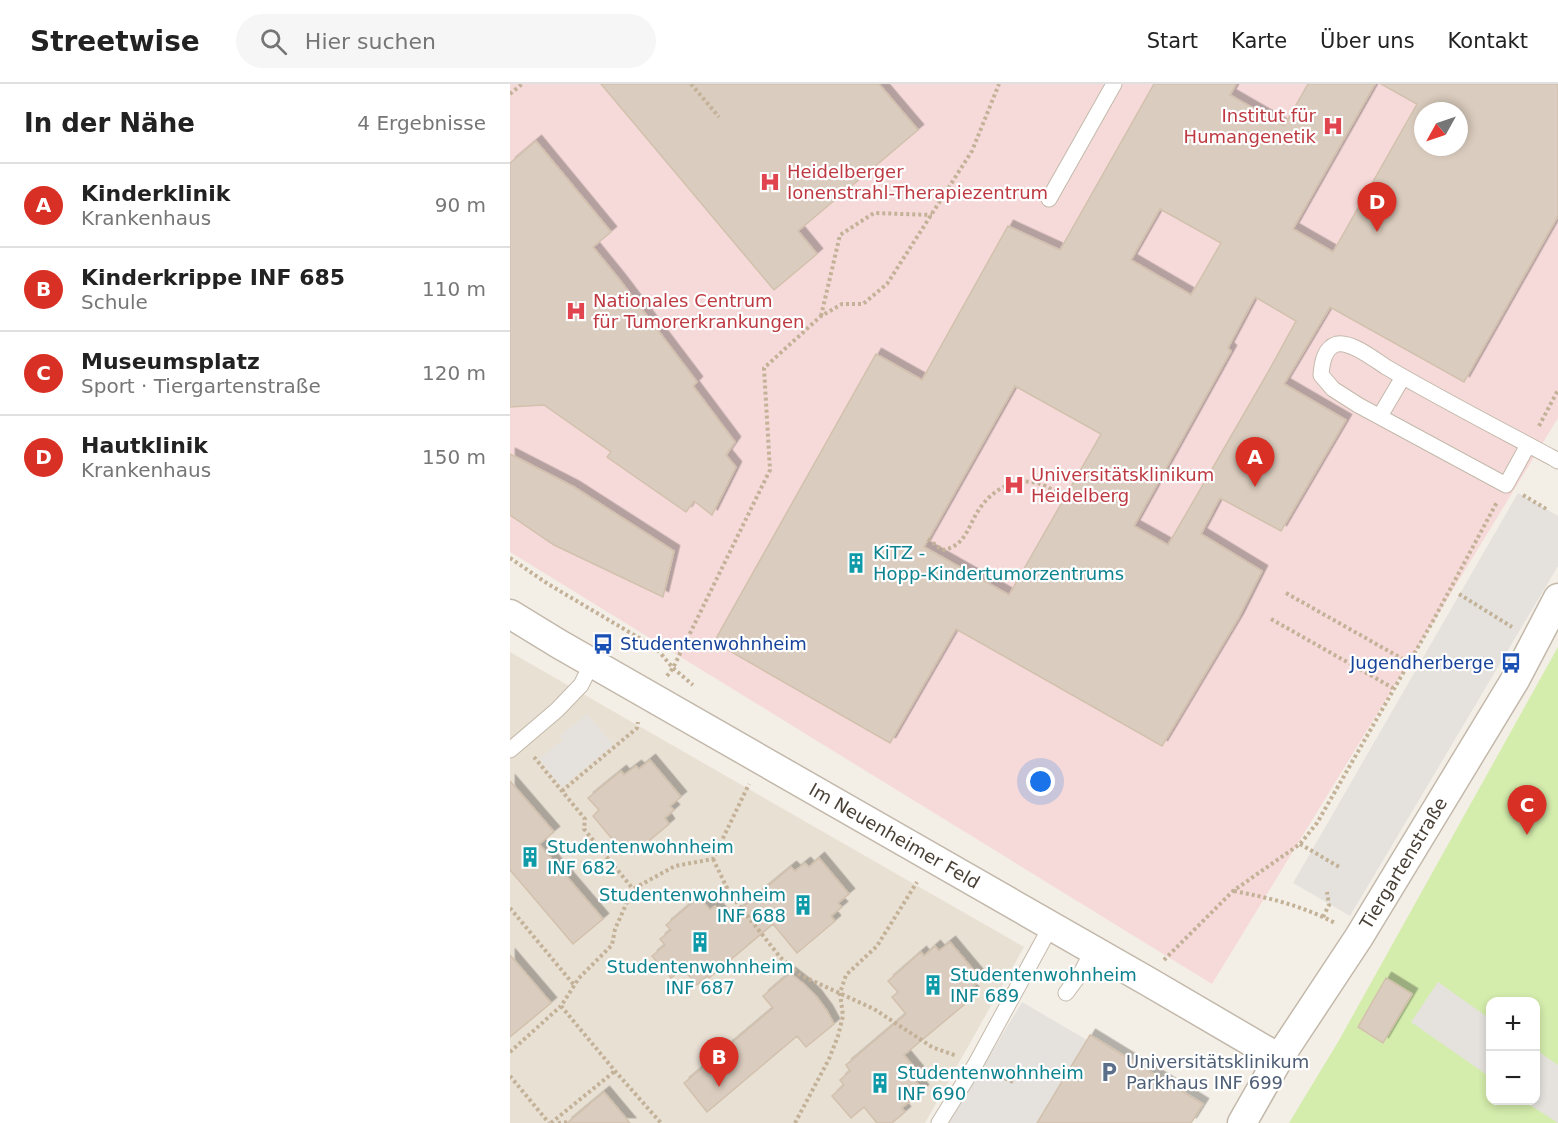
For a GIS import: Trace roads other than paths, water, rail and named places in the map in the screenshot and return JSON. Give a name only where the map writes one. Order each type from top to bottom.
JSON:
[{"type":"street","name":"Tiergartenstraße","points":[[1242,1123],[1279,1058],[1359,937],[1515,680],[1558,598]]},
{"type":"street","name":"Im Neuenheimer Feld","points":[[510,614],[1279,1058]]},
{"type":"lane","points":[[1049,199],[1114,84]]},
{"type":"lane","points":[[1528,445],[1512,488],[1358,405],[1333,389],[1321,375],[1322,362],[1329,348],[1338,344],[1349,344],[1403,377],[1558,461]]},
{"type":"lane","points":[[1380,416],[1403,377]]},
{"type":"lane","points":[[515,746],[557,710],[581,685],[592,663]]},
{"type":"lane","points":[[939,1123],[975,1065],[1050,926]]},
{"type":"lane","points":[[1066,993],[1081,973],[1093,950]]},
{"type":"place","name":"Institut für Humangenetik","points":[[1333,126]]},
{"type":"place","name":"Heidelberger Ionenstrahl-Therapiezentrum","points":[[770,182]]},
{"type":"place","name":"Hautklinik","points":[[1377,232]]},
{"type":"place","name":"Nationales Centrum für Tumorerkrankungen","points":[[576,311]]},
{"type":"place","name":"Universitätsklinikum Heidelberg","points":[[1014,485]]},
{"type":"place","name":"Kinderklinik","points":[[1255,487]]},
{"type":"place","name":"KiTZ - Hopp-Kindertumorzentrums","points":[[856,563]]},
{"type":"place","name":"Studentenwohnheim","points":[[603,644]]},
{"type":"place","name":"Jugendherberge","points":[[1511,663]]},
{"type":"place","name":"Museumsplatz","points":[[1527,835]]},
{"type":"place","name":"Studentenwohnheim INF 682","points":[[530,857]]},
{"type":"place","name":"Studentenwohnheim INF 688","points":[[803,905]]},
{"type":"place","name":"Studentenwohnheim INF 687","points":[[700,942]]},
{"type":"place","name":"Studentenwohnheim INF 689","points":[[933,985]]},
{"type":"place","name":"Universitätsklinikum Parkhaus INF 699","points":[[1109,1072]]},
{"type":"place","name":"Studentenwohnheim INF 690","points":[[880,1083]]},
{"type":"place","name":"Kinderkrippe INF 685","points":[[719,1087]]}]
